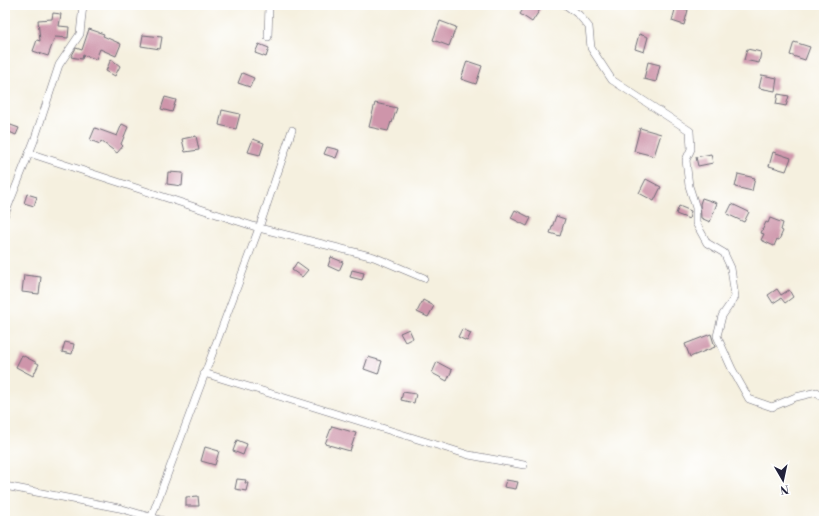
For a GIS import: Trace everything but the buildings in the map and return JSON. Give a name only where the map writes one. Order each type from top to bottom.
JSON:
[{"type":"street","points":[[5,214],[30,153],[59,65],[80,34],[83,5]]},
{"type":"street","points":[[268,37],[269,5]]},
{"type":"street","points":[[566,5],[579,15],[589,27],[591,48],[612,80],[690,131],[691,149],[686,160],[689,186],[696,208],[696,223],[707,243],[724,253],[731,268],[735,297],[722,316],[717,336],[732,369],[749,399],[772,407],[796,397],[817,392],[824,398]]},
{"type":"street","points":[[150,519],[259,228],[292,130]]},
{"type":"street","points":[[30,153],[259,228],[374,257],[424,278]]},
{"type":"street","points":[[204,373],[469,455],[524,465]]},
{"type":"street","points":[[5,486],[119,508],[150,519],[164,521]]}]
